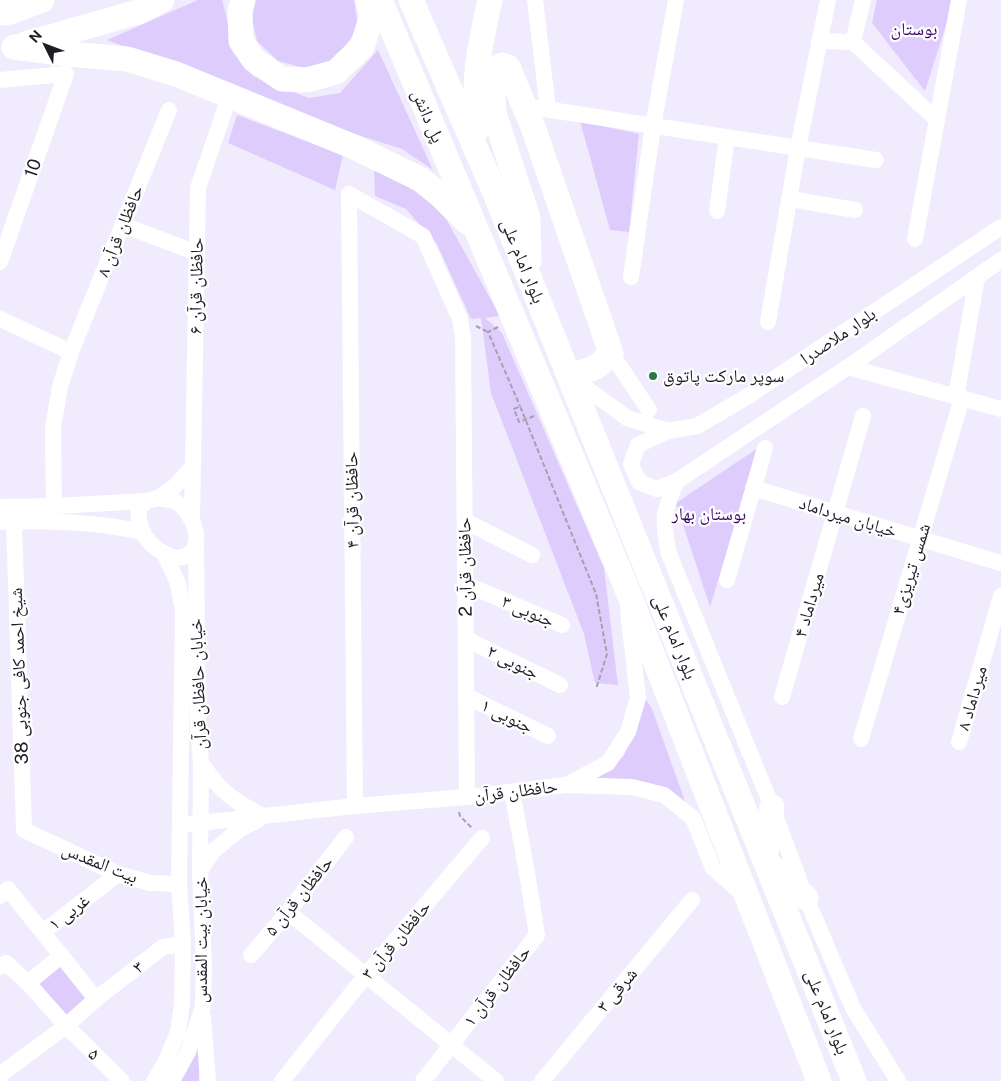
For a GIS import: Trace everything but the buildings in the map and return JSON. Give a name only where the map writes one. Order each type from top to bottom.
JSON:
[{"type":"highway","points":[[0,13],[10,12],[42,0]]},
{"type":"highway","points":[[7,48],[138,12],[162,0]]},
{"type":"highway","points":[[243,0],[240,12],[241,41],[254,60],[282,80],[307,80],[336,72],[362,47],[372,16],[368,0]]},
{"type":"highway","name":"پل دانش","points":[[380,0],[477,232]]},
{"type":"highway","name":"پل دانش","points":[[411,0],[495,193]]},
{"type":"highway","points":[[490,0],[474,83],[478,121],[495,193]]},
{"type":"highway","points":[[7,48],[127,59],[176,74],[354,147],[420,179],[440,194],[477,232]]},
{"type":"highway","points":[[529,276],[528,218],[494,113],[492,76],[495,69],[502,65],[508,67],[537,108],[611,353],[600,366],[569,375]]},
{"type":"highway","name":"بلوار امام علی","points":[[495,193],[854,1081]]},
{"type":"highway","name":"بلوار امام علی","points":[[477,232],[625,584],[818,1081]]},
{"type":"highway","points":[[772,807],[765,861],[806,898]]},
{"type":"street","points":[[536,0],[537,108],[876,160]]},
{"type":"street","points":[[631,277],[654,126],[676,0]]},
{"type":"street","points":[[768,322],[798,148],[828,0]]},
{"type":"street","points":[[853,42],[863,0]]},
{"type":"street","points":[[916,239],[959,0]]},
{"type":"street","points":[[819,41],[853,42],[937,120]]},
{"type":"street","name":"10","points":[[0,80],[66,74],[0,262]]},
{"type":"street","name":"حافظان قرآن ۶","points":[[192,520],[198,188],[225,108]]},
{"type":"street","name":"حافظان قرآن ۸","points":[[54,506],[54,428],[60,387],[71,352],[169,110]]},
{"type":"street","points":[[717,211],[727,137]]},
{"type":"street","name":"حافظان قرآن 2","points":[[350,194],[423,236],[460,319],[463,337],[466,639],[463,798]]},
{"type":"street","name":"حافظان قرآن ۴","points":[[350,194],[355,806]]},
{"type":"street","points":[[790,200],[855,210]]},
{"type":"street","points":[[122,225],[197,253]]},
{"type":"street","name":"بلوار ملاصدرا","points":[[992,269],[677,481],[657,489],[639,482],[631,464],[638,445],[668,431],[697,426],[750,395],[1001,228]]},
{"type":"street","name":"شمس تیریزی۴","points":[[861,739],[920,538],[992,269]]},
{"type":"street","points":[[0,319],[71,352]]},
{"type":"street","points":[[611,353],[649,410]]},
{"type":"street","points":[[848,367],[1001,409]]},
{"type":"street","points":[[569,375],[627,418],[668,431]]},
{"type":"street","name":"میرداماد ۴","points":[[782,697],[863,416]]},
{"type":"street","points":[[727,580],[765,448]]},
{"type":"street","points":[[0,507],[153,500],[174,502],[192,520],[196,533],[196,546],[189,554],[179,558],[164,553],[154,546],[143,532],[138,517],[139,508],[153,500],[174,487],[192,467]]},
{"type":"street","points":[[677,481],[666,506],[663,525],[669,554],[772,807],[806,898],[853,1008],[898,1081]]},
{"type":"street","name":"خیابان میرداماد","points":[[753,488],[1001,563]]},
{"type":"street","points":[[465,521],[532,555]]},
{"type":"street","points":[[7,522],[78,523],[143,532]]},
{"type":"street","name":"شیخ احمد کافی جنوبی 38","points":[[7,522],[24,830]]},
{"type":"street","name":"خیابان حافظان قرآن","points":[[196,546],[198,728],[201,763],[200,823]]},
{"type":"street","name":"خیابان حافظان قرآن","points":[[164,553],[178,583],[183,611],[181,825]]},
{"type":"street","name":"جنوبی ۳","points":[[465,584],[562,626]]},
{"type":"street","name":"حافظان قرآن","points":[[181,825],[355,806],[463,798],[566,785],[608,763],[628,732],[638,698],[625,584]]},
{"type":"street","name":"میرداماد ۸","points":[[959,742],[1001,596]]},
{"type":"street","name":"جنوبی ۲","points":[[466,639],[560,685]]},
{"type":"street","name":"جنوبی ۱","points":[[466,696],[548,736]]},
{"type":"street","points":[[201,763],[214,782],[227,794],[242,805],[263,816]]},
{"type":"street","points":[[566,785],[632,787],[664,795],[694,818],[713,868],[749,900]]},
{"type":"street","name":"حافظان قرآن ۱","points":[[423,1081],[537,935],[512,792]]},
{"type":"street","name":"حافظان قرآن","points":[[200,872],[213,851],[239,830],[263,816]]},
{"type":"street","name":"خیابان بیت المقدس","points":[[172,1081],[188,1052],[203,1006],[204,963],[200,823]]},
{"type":"street","name":"خیابان بیت المقدس","points":[[154,1081],[166,1060],[178,1032],[182,1004],[183,944],[179,884],[181,825]]},
{"type":"street","name":"بیت المقدس","points":[[24,830],[118,874],[150,883],[179,884]]},
{"type":"street","name":"حافظان قرآن ۵","points":[[251,955],[288,912],[346,837]]},
{"type":"street","name":"حافظان قرآن ۳","points":[[282,1081],[366,975],[482,838]]},
{"type":"street","name":"۱ غربی","points":[[44,932],[118,874]]},
{"type":"street","points":[[0,896],[8,889],[96,999]]},
{"type":"street","name":"۳ شرقی","points":[[542,1081],[692,900]]},
{"type":"street","points":[[288,912],[496,1081]]},
{"type":"street","name":"۳","points":[[0,1081],[1,1074],[66,1026],[96,999],[163,947],[183,944]]},
{"type":"street","points":[[28,983],[62,955]]},
{"type":"street","name":"۵","points":[[0,967],[6,963],[28,983],[66,1026],[122,1081]]},
{"type":"street","points":[[203,1006],[208,1081]]},
{"type":"path","points":[[514,320],[488,332],[596,594],[607,654],[596,689]]},
{"type":"path","points":[[519,422],[514,409],[520,406]]},
{"type":"path","points":[[463,798],[460,816],[482,838]]},
{"type":"green space","points":[[198,0],[222,0],[233,52],[253,76],[309,98],[340,93],[378,50],[433,170],[402,149],[336,128],[107,40]]},
{"type":"green space","points":[[254,0],[354,0],[358,28],[336,59],[305,68],[278,61],[257,41],[252,19]]},
{"type":"green space","name":"بوستان","points":[[877,0],[954,0],[925,91],[872,23]]},
{"type":"green space","points":[[237,115],[343,155],[335,190],[228,143]]},
{"type":"green space","points":[[580,121],[639,134],[629,232],[610,230]]},
{"type":"green space","points":[[374,167],[422,195],[445,217],[500,316],[485,318],[502,333],[604,568],[618,685],[595,683],[584,634],[491,393],[481,318],[471,319],[437,244],[406,209],[375,196]]},
{"type":"green space","name":"بوستان بهار","points":[[758,448],[710,607],[676,503]]},
{"type":"green space","points":[[643,695],[652,709],[687,807],[590,781],[623,757],[636,729]]},
{"type":"green space","points":[[64,961],[92,997],[64,1020],[35,985]]},
{"type":"green space","points":[[200,1036],[199,1081],[177,1081]]},
{"type":"place","name":"سوپر مارکت پاتوق","points":[[653,376]]}]
